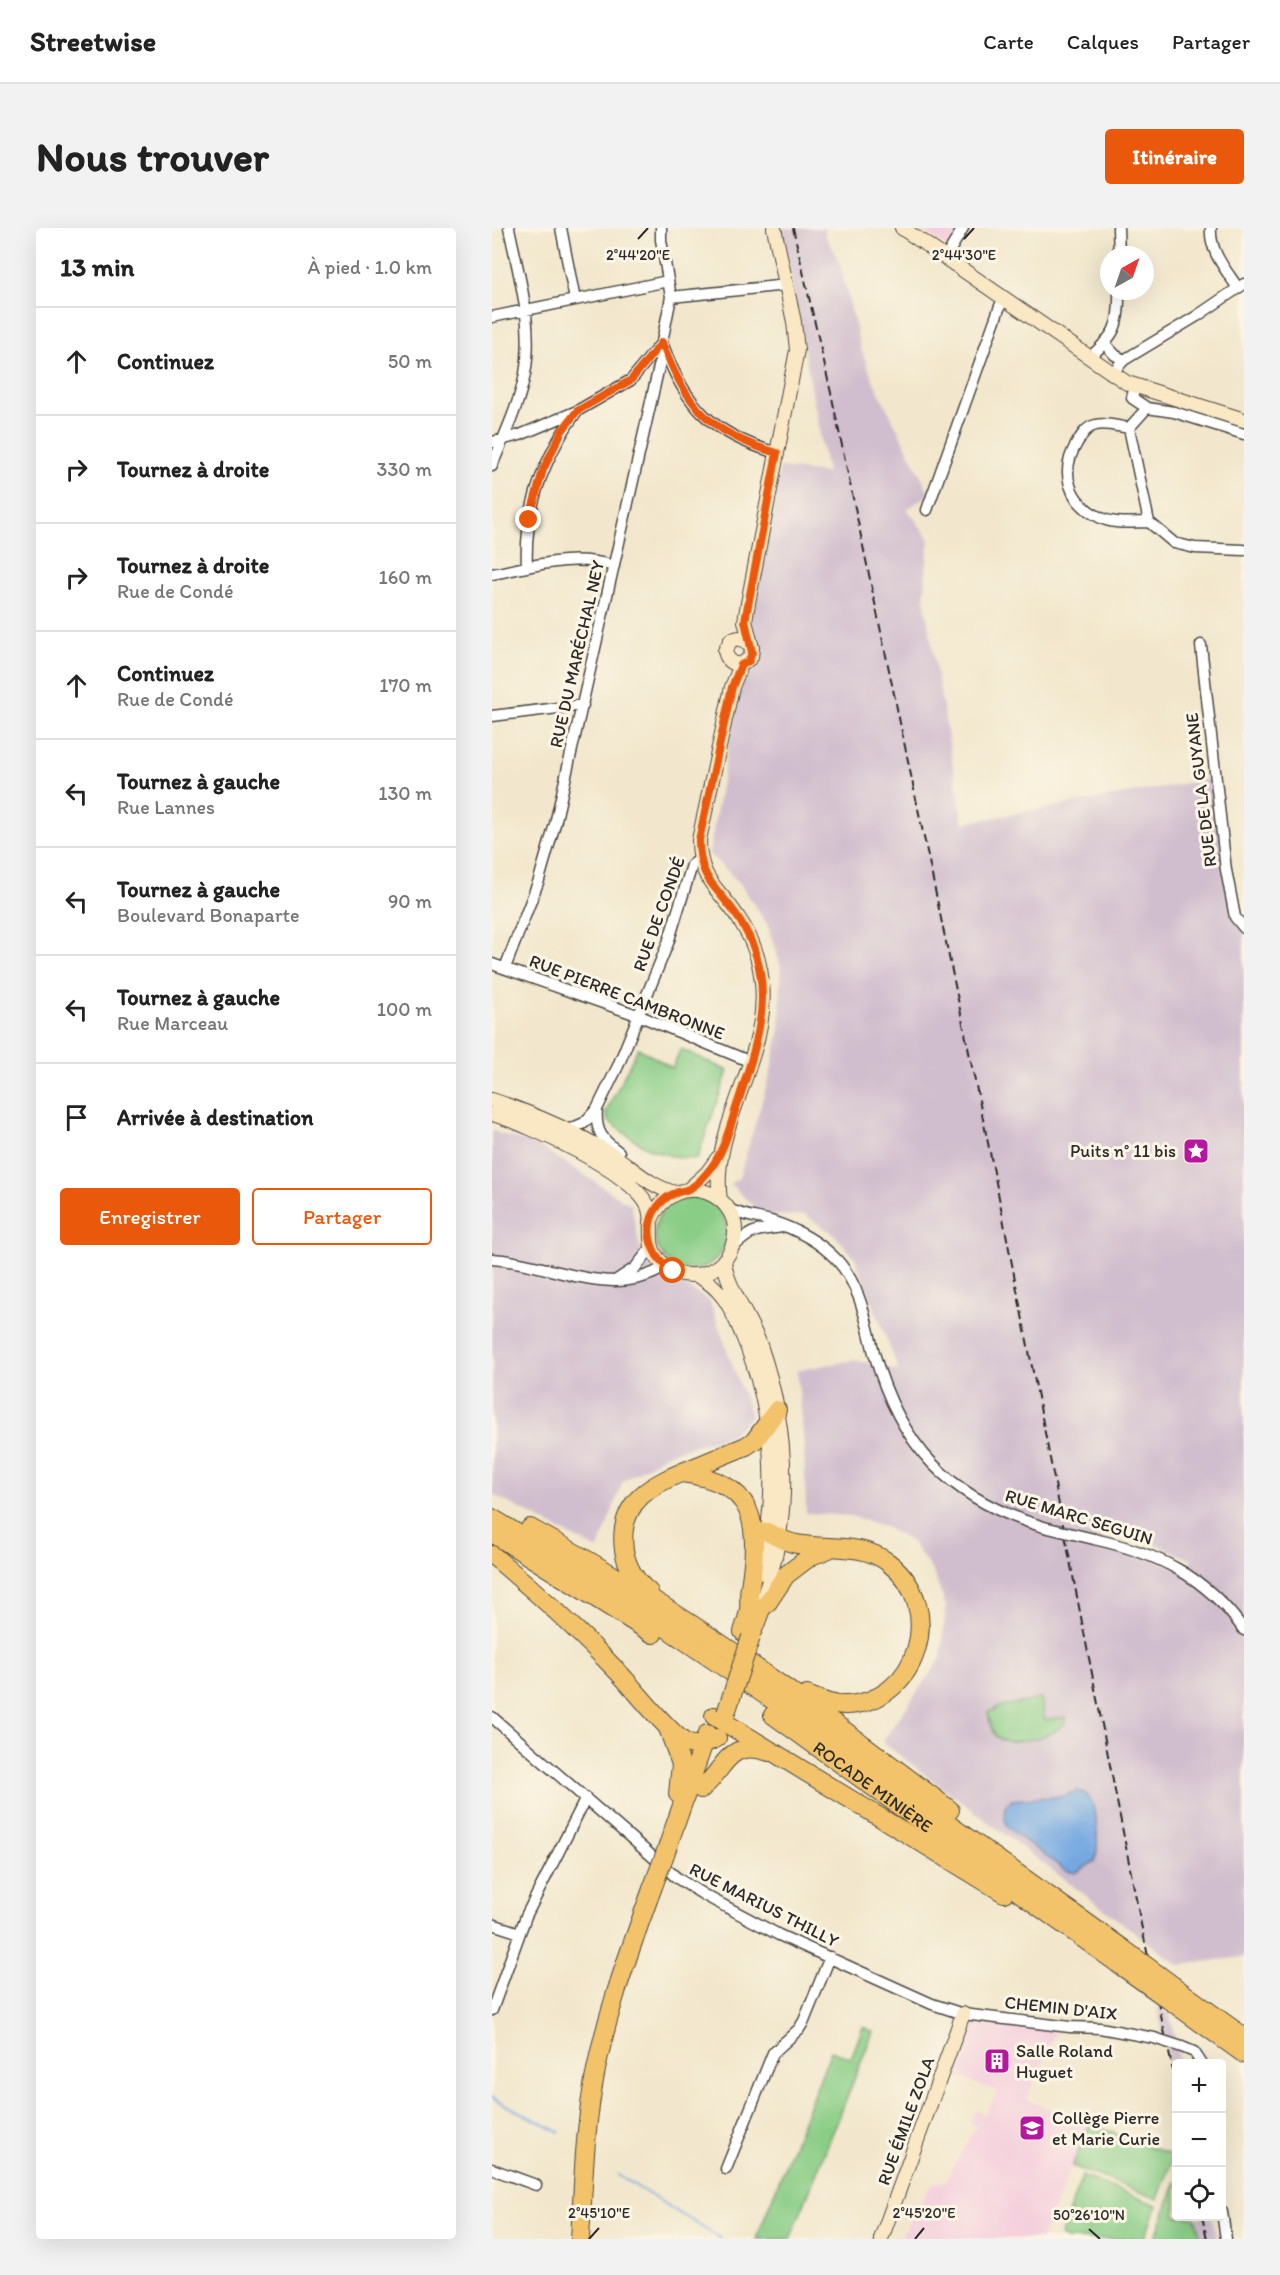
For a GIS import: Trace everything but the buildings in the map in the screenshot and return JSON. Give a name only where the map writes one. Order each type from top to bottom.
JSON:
[{"type":"highway","points":[[669,1612],[664,1604],[640,1585],[630,1570],[624,1550],[624,1531],[631,1508],[650,1487],[746,1446],[755,1440],[772,1417]]},
{"type":"highway","points":[[680,1473],[706,1476],[721,1483],[733,1491],[743,1503],[750,1517],[755,1541],[748,1600],[755,1609]]},
{"type":"highway","points":[[492,1508],[558,1543],[789,1689],[1087,1916],[1090,1924]]},
{"type":"highway","name":"ROCADE MINIÈRE","points":[[492,1518],[604,1587],[802,1720],[1090,1924],[1120,1956]]},
{"type":"highway","name":"ROCADE MINIÈRE","points":[[492,1533],[648,1631],[791,1727],[1172,1993],[1244,2037]]},
{"type":"highway","points":[[773,1535],[796,1544],[860,1549],[888,1562],[909,1584],[916,1599],[920,1617],[921,1637],[915,1653],[905,1673],[881,1695],[858,1703],[833,1704],[789,1689]]},
{"type":"highway","points":[[579,2239],[584,2146],[592,2089],[608,2020],[627,1958],[671,1856],[755,1609],[768,1602],[778,1584],[796,1565],[811,1556],[838,1546]]},
{"type":"highway","points":[[492,1556],[534,1590],[599,1652],[684,1742],[694,1745],[717,1723]]},
{"type":"highway","points":[[717,1723],[779,1755],[1120,1956]]},
{"type":"highway","points":[[671,1856],[701,1789],[717,1723]]},
{"type":"highway","points":[[666,1725],[681,1764],[671,1856]]},
{"type":"highway","points":[[701,1789],[737,1751],[760,1749],[779,1755]]},
{"type":"highway","points":[[591,2239],[596,2146],[605,2082],[618,2023],[658,1890]]},
{"type":"highway","name":"ROCADE MINIÈRE","points":[[1172,1993],[1244,2054]]},
{"type":"main road","points":[[745,621],[751,657],[736,664],[725,651],[745,621],[797,350],[795,322],[774,228]]},
{"type":"main road","points":[[902,228],[1111,374],[1134,386],[1244,420]]},
{"type":"main road","points":[[735,639],[743,639],[750,644]]},
{"type":"main road","name":"RUE DE CONDÉ","points":[[700,859],[699,840],[736,664]]},
{"type":"main road","points":[[650,1222],[655,1210],[663,1200],[707,1173],[720,1156],[751,1062],[762,1014],[762,989],[758,961],[752,942],[739,918],[707,878],[700,859]]},
{"type":"main road","points":[[492,1100],[534,1113],[568,1130],[612,1155],[651,1185],[710,1194],[723,1204],[731,1215],[735,1231],[732,1248],[716,1268],[696,1275],[684,1275],[666,1266],[656,1256],[652,1247],[649,1234],[649,1208],[643,1198],[578,1150],[541,1132],[492,1114]]},
{"type":"main road","points":[[720,1156],[723,1204]]},
{"type":"main road","points":[[724,1260],[728,1279],[758,1339],[767,1365],[772,1417],[773,1535],[755,1609]]},
{"type":"main road","points":[[696,1275],[707,1280],[719,1290],[736,1321],[772,1417]]},
{"type":"main road","name":"RUE ÉMILE ZOLA","points":[[882,2239],[963,2014]]},
{"type":"street","points":[[492,466],[497,441],[525,374],[527,352],[526,310],[509,228]]},
{"type":"street","points":[[561,228],[575,300]]},
{"type":"street","points":[[661,228],[671,297],[787,285]]},
{"type":"street","points":[[945,259],[963,228]]},
{"type":"street","points":[[1118,228],[1119,246]]},
{"type":"street","points":[[1111,374],[1124,360],[1197,316],[1241,286],[1216,253],[1210,239],[1211,228]]},
{"type":"street","points":[[492,317],[668,282]]},
{"type":"street","name":"RUE DU MARÉCHAL NEY","points":[[504,968],[539,880],[583,705],[658,370],[671,297]]},
{"type":"street","points":[[927,510],[1000,306],[1005,299]]},
{"type":"street","points":[[1089,358],[1104,343],[1119,319],[1119,300]]},
{"type":"street","points":[[497,441],[520,435],[577,411],[631,380],[662,342],[675,375],[700,413],[731,437],[777,453]]},
{"type":"street","points":[[1104,343],[1115,355],[1124,360]]},
{"type":"street","points":[[1134,386],[1132,398],[1147,408],[1174,412],[1244,434]]},
{"type":"street","points":[[1129,428],[1147,408]]},
{"type":"street","points":[[527,567],[529,520],[543,470],[562,431],[577,411]]},
{"type":"street","points":[[1129,428],[1098,424],[1084,430],[1068,462],[1067,479],[1076,498],[1087,510],[1100,518],[1116,523],[1149,522]]},
{"type":"street","points":[[1129,428],[1149,522],[1174,543],[1196,548],[1244,550]]},
{"type":"street","points":[[492,574],[569,559],[588,559],[614,566]]},
{"type":"street","name":"RUE DE LA GUYANE","points":[[1201,645],[1226,870],[1235,918],[1244,928]]},
{"type":"street","points":[[492,716],[583,705]]},
{"type":"street","name":"RUE DE CONDÉ","points":[[568,1130],[584,1123],[597,1109],[640,1016],[668,943],[692,865],[700,859]]},
{"type":"street","name":"RUE PIERRE CAMBRONNE","points":[[492,964],[640,1016],[751,1062]]},
{"type":"street","points":[[597,1109],[596,1127],[600,1135],[605,1142],[625,1156],[636,1172]]},
{"type":"street","name":"RUE MARC SEGUIN","points":[[723,1204],[735,1213],[771,1221],[801,1233],[823,1246],[847,1274],[861,1304],[881,1377],[895,1411],[918,1447],[942,1473],[968,1494],[1016,1519],[1133,1547],[1180,1570],[1220,1601],[1244,1630]]},
{"type":"street","name":"RUE MARC SEGUIN","points":[[732,1248],[755,1229],[783,1227]]},
{"type":"street","points":[[614,1281],[635,1268],[652,1247]]},
{"type":"street","points":[[492,1259],[513,1260],[601,1281],[639,1280],[666,1266]]},
{"type":"street","name":"RUE MARIUS THILLY","points":[[492,1717],[677,1878],[747,1918],[932,2004],[963,2014]]},
{"type":"street","points":[[492,2008],[526,1916],[586,1798]]},
{"type":"street","points":[[492,1923],[520,1933]]},
{"type":"street","points":[[726,2169],[773,2053],[799,2029],[804,2021],[830,1957]]},
{"type":"street","name":"CHEMIN D'AIX","points":[[963,2014],[1070,2027],[1100,2028],[1154,2038],[1194,2052],[1199,2059]]},
{"type":"street","points":[[492,2169],[536,2186]]},
{"type":"street","points":[[1223,2221],[1226,2239]]},
{"type":"shaded area","points":[[782,228],[824,228],[826,237],[839,261],[861,349],[874,382],[930,494],[907,509],[929,538],[924,599],[963,823],[1215,778],[1235,917],[1244,928],[1244,1957],[1178,1965],[882,1742],[941,1658],[946,1606],[933,1572],[912,1542],[883,1526],[850,1516],[806,1513],[804,1446],[797,1370],[855,1360],[899,1371],[855,1258],[835,1235],[805,1215],[764,1216],[730,1184],[739,1178],[770,1074],[780,1030],[781,967],[767,924],[739,882],[709,854],[765,537],[780,468],[827,473]],"holes":[[[1123,1530],[1192,1560],[1180,1569],[1081,1531]]]},
{"type":"shaded area","points":[[921,228],[972,228],[955,253]]},
{"type":"shaded area","points":[[492,1131],[539,1146],[631,1205],[643,1262],[709,1300],[751,1416],[731,1435],[669,1453],[623,1481],[598,1550],[492,1494]]},
{"type":"shaded area","points":[[1157,2006],[1170,2015],[1179,2059],[1172,2059],[1172,2079]]},
{"type":"shaded area","name":"Collège Pierre et Marie Curie","points":[[972,2020],[1057,2030],[1026,2100],[1090,2124],[1041,2239],[900,2239],[930,2187],[934,2183],[945,2181],[976,2127],[970,2122],[977,2110],[985,2115],[998,2091],[955,2076],[952,2070]]},
{"type":"shaded area","points":[[1196,2221],[1213,2221],[1217,2239],[1201,2239]]},
{"type":"green space","points":[[638,1048],[672,1068],[681,1049],[728,1071],[697,1159],[681,1158],[648,1148],[608,1121],[606,1112]]},
{"type":"green space","points":[[698,1197],[717,1207],[725,1219],[727,1233],[725,1247],[717,1259],[705,1267],[684,1269],[665,1259],[657,1247],[655,1226],[665,1207],[677,1199]]},
{"type":"green space","points":[[1041,1699],[1045,1720],[1066,1717],[1064,1724],[1057,1730],[1024,1741],[1004,1741],[996,1736],[988,1712],[995,1708]]},
{"type":"green space","points":[[863,2027],[873,2032],[790,2239],[756,2239],[831,2051],[851,2058]]},
{"type":"green space","points":[[1090,2124],[1172,2155],[1172,2161],[1158,2199],[1072,2166]]},
{"type":"green space","points":[[1082,2176],[1157,2205],[1144,2239],[1068,2239],[1060,2236]]},
{"type":"green space","points":[[1172,2192],[1172,2221],[1196,2221],[1201,2239],[1155,2239]]},
{"type":"water","points":[[1077,1791],[1086,1794],[1093,1807],[1097,1847],[1095,1861],[1076,1873],[1066,1871],[1012,1831],[1007,1826],[1005,1816],[1006,1805],[1012,1800],[1064,1796]]},
{"type":"waterway","points":[[492,2098],[559,2132]]},
{"type":"waterway","points":[[618,2175],[721,2239]]},
{"type":"railway","points":[[793,228],[831,393],[993,1167],[1141,1924],[1172,2067]]},
{"type":"railway","points":[[1203,2221],[1207,2239]]},
{"type":"place","name":"Puits n° 11 bis","points":[[1196,1151]]},
{"type":"place","name":"Salle Roland Huguet","points":[[997,2061]]},
{"type":"place","name":"Collège Pierre et Marie Curie","points":[[1032,2128]]},
{"type":"route","points":[[529,520],[543,470],[562,431],[577,411],[631,380],[662,342],[675,375],[700,413],[731,437],[756,448],[777,453],[745,621],[752,652],[751,657],[749,661],[741,665],[732,687],[699,840],[700,859],[707,878],[739,918],[752,942],[762,981],[762,1014],[751,1062],[720,1156],[696,1184],[688,1190],[675,1193],[663,1200],[655,1210],[650,1222],[649,1234],[656,1256],[673,1271]]}]
